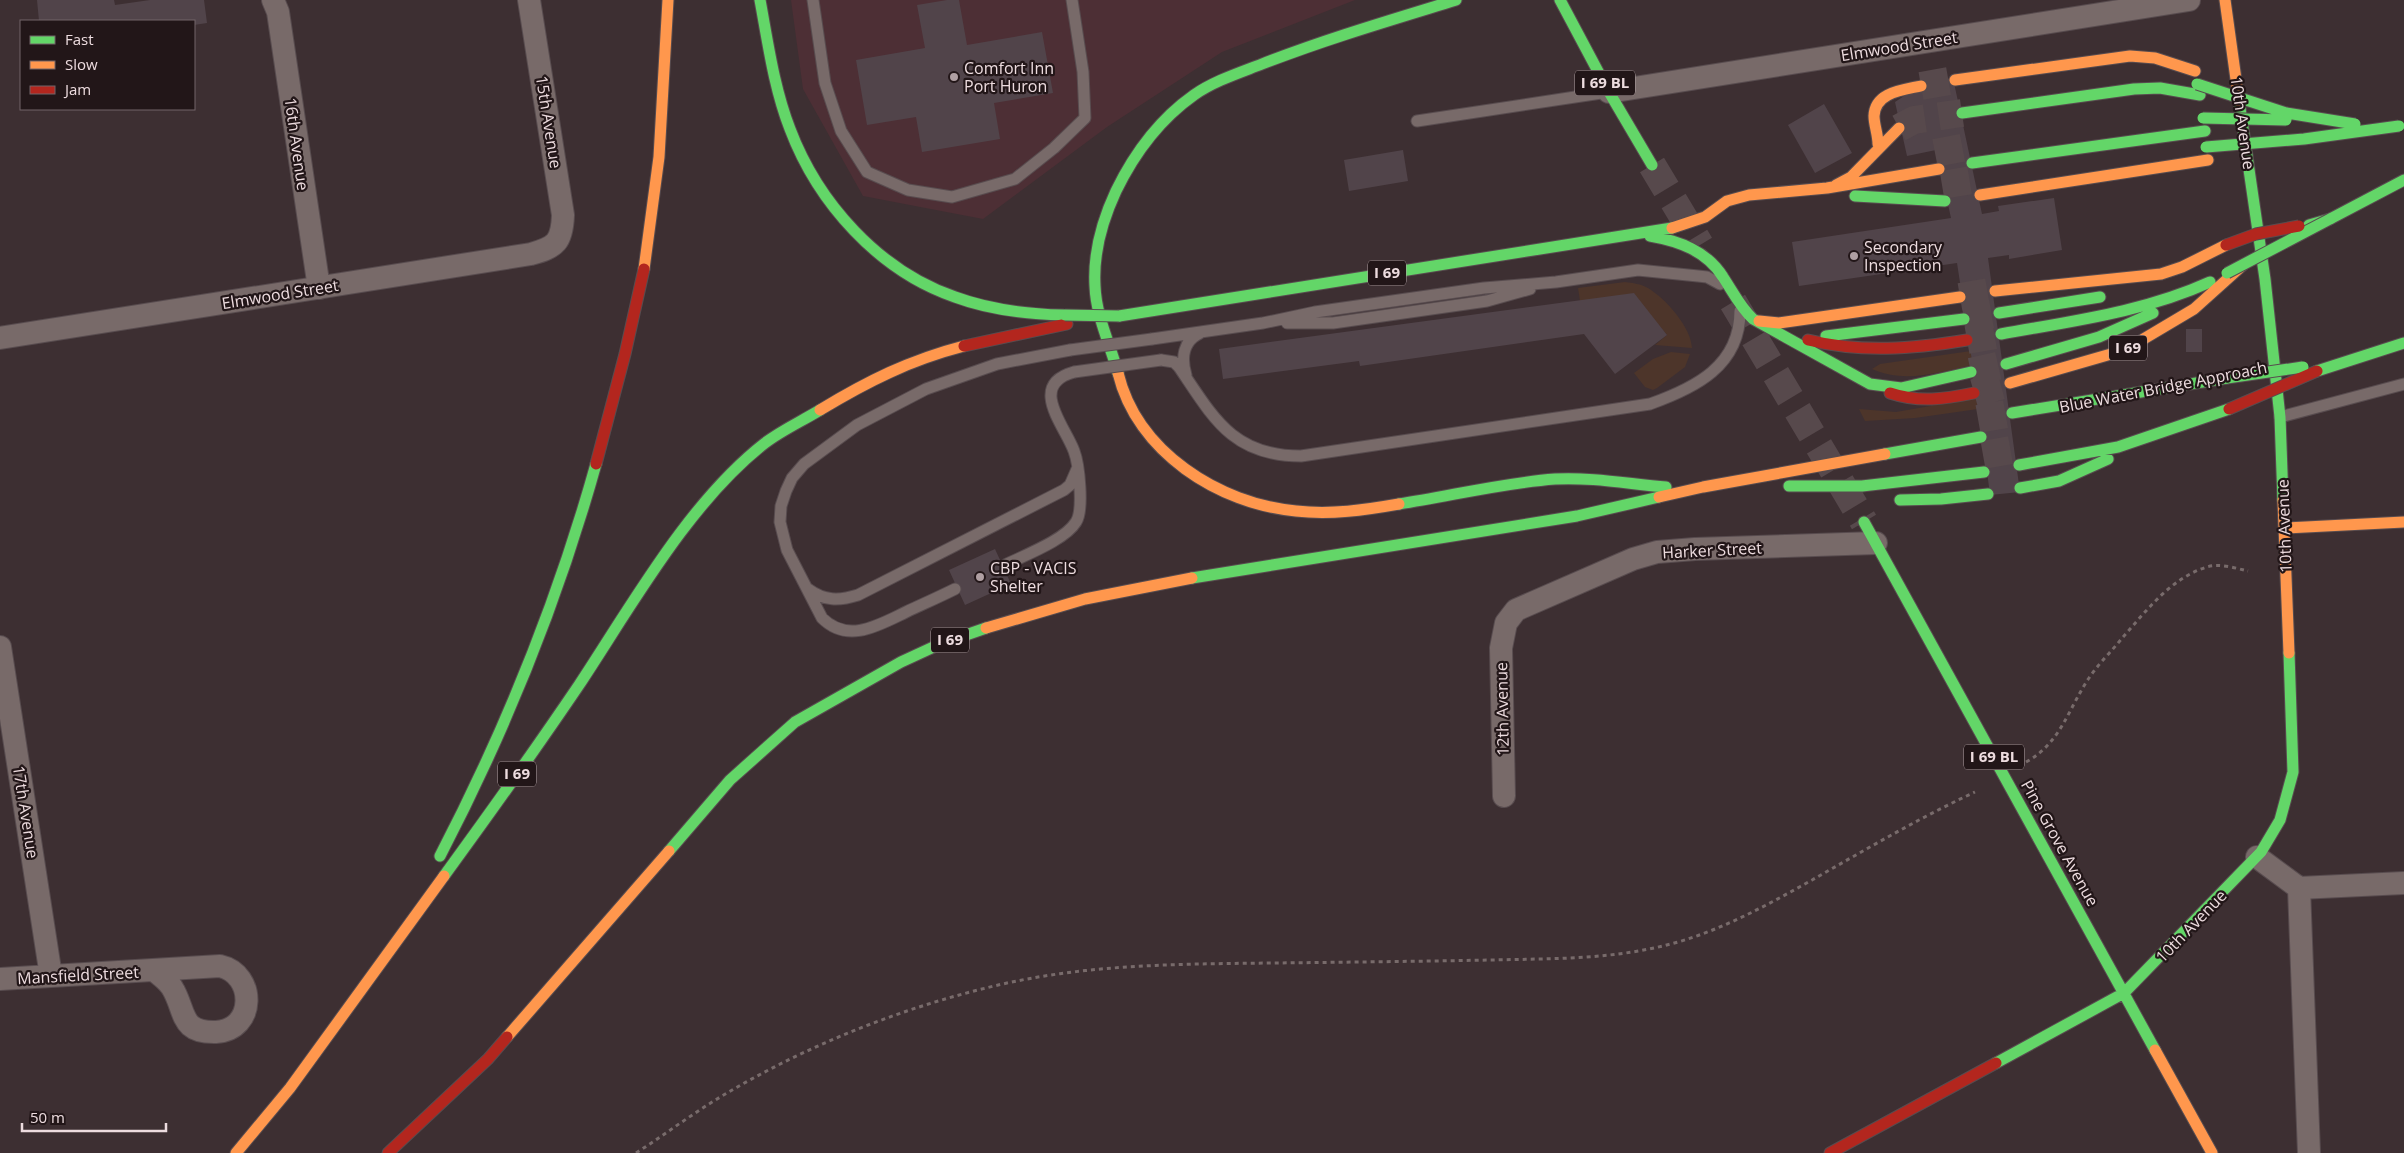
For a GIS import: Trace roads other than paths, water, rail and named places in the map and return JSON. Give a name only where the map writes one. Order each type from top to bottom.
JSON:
[{"type":"main road","points":[[433,868],[472,796],[535,652],[566,564],[606,427],[635,311],[652,211],[662,128],[668,0]]},
{"type":"main road","points":[[760,0],[777,89],[791,131],[802,156],[826,196],[858,234],[890,262],[943,293],[990,306],[1066,320]]},
{"type":"main road","points":[[1456,0],[1282,55],[1230,77],[1196,94],[1154,131],[1136,152],[1108,210],[1095,259],[1095,289],[1098,306],[1130,408],[1164,451],[1199,478],[1256,504],[1296,512],[1352,512],[1556,479],[1676,488],[1703,487]]},
{"type":"main road","name":"I 69 BL","points":[[1560,0],[1609,92],[1652,165]]},
{"type":"main road","name":"10th Avenue","points":[[1830,1153],[2124,993],[2257,857],[2268,843],[2280,820],[2292,772],[2280,417],[2265,279],[2225,0]]},
{"type":"main road","points":[[1955,80],[2130,56],[2155,58],[2195,71],[2285,116]]},
{"type":"main road","points":[[2178,79],[2199,94],[2327,126]]},
{"type":"main road","points":[[1878,144],[1874,114],[1878,103],[1894,92],[1921,86]]},
{"type":"main road","points":[[1962,112],[2146,88],[2256,101]]},
{"type":"main road","points":[[2181,104],[2199,94]]},
{"type":"main road","points":[[2198,118],[2285,116],[2374,127]]},
{"type":"main road","name":"I 69","points":[[1873,164],[1878,144],[1888,120]]},
{"type":"main road","points":[[1972,162],[2214,131],[2327,126],[2402,126]]},
{"type":"main road","points":[[2202,147],[2304,139],[2402,126]]},
{"type":"main road","name":"I 69","points":[[1848,184],[1863,179],[1899,128]]},
{"type":"main road","points":[[1980,195],[2208,160],[2304,139]]},
{"type":"main road","name":"I 69","points":[[1827,188],[1873,164],[1902,142]]},
{"type":"main road","name":"I 69","points":[[236,1153],[290,1088],[360,988],[531,756],[688,524],[730,475],[774,436],[880,375],[916,360],[992,338],[1066,320],[1119,316],[1681,228],[1693,224],[1719,206],[1737,198],[1761,193],[1827,188],[1939,169]]},
{"type":"main road","points":[[2342,213],[2404,180]]},
{"type":"main road","name":"I 69","points":[[1855,196],[1924,188]]},
{"type":"main road","name":"I 69","points":[[1789,192],[1945,201]]},
{"type":"main road","name":"I 69","points":[[2001,334],[2147,305],[2200,287],[2228,275],[2342,213]]},
{"type":"main road","name":"I 69","points":[[1995,291],[2162,274],[2182,267],[2226,245],[2256,234],[2330,220]]},
{"type":"main road","name":"I 69","points":[[2236,254],[2279,233],[2299,226]]},
{"type":"main road","name":"I 69","points":[[1629,235],[1661,238],[1679,243],[1699,253],[1713,264],[1732,292],[1738,305],[1753,319],[1870,384],[1906,399],[1925,402],[1974,393]]},
{"type":"main road","name":"I 69","points":[[2010,383],[2125,350],[2194,309],[2228,275]]},
{"type":"main road","points":[[2152,290],[2183,280]]},
{"type":"main road","name":"I 69","points":[[2006,364],[2095,340],[2123,329],[2200,287]]},
{"type":"main road","points":[[1753,319],[1766,323],[1779,323],[1960,296]]},
{"type":"main road","points":[[1999,313],[2109,296]]},
{"type":"main road","name":"I 69","points":[[1791,336],[1824,336],[1964,319]]},
{"type":"main road","name":"I 69","points":[[1763,326],[1791,336],[1837,348],[1873,352],[1967,340]]},
{"type":"main road","name":"Blue Water Bridge Approach","points":[[2246,389],[2362,358],[2404,343]]},
{"type":"main road","points":[[2012,413],[2362,358]]},
{"type":"main road","points":[[2019,466],[2118,447],[2157,435],[2229,408],[2317,371]]},
{"type":"main road","name":"I 69","points":[[1870,384],[1901,388],[1971,372]]},
{"type":"main road","points":[[2143,426],[2229,408]]},
{"type":"main road","points":[[2020,488],[2073,476],[2157,435]]},
{"type":"main road","name":"I 69","points":[[388,1153],[453,1093],[505,1040],[730,780],[769,743],[795,722],[901,662],[964,635],[1085,598],[1169,582],[1577,516],[1703,487],[1981,437]]},
{"type":"main road","points":[[1752,478],[1790,460]]},
{"type":"main road","points":[[1789,486],[1814,485],[1899,470]]},
{"type":"main road","points":[[1735,481],[1820,488],[1922,482],[1984,472]]},
{"type":"main road","points":[[1820,488],[1860,498]]},
{"type":"main road","points":[[1886,500],[1941,499],[1988,494]]},
{"type":"main road","name":"Pine Grove Avenue","points":[[1864,522],[2212,1153]]},
{"type":"main road","points":[[2285,528],[2404,522]]},
{"type":"main road","points":[[360,988],[423,884]]},
{"type":"street","name":"16th Avenue","points":[[273,0],[278,12],[319,288]]},
{"type":"street","name":"15th Avenue","points":[[529,0],[561,197],[562,229],[557,243]]},
{"type":"street","name":"Elmwood Street","points":[[1609,92],[2189,0]]},
{"type":"street","name":"Elmwood Street","points":[[0,338],[531,254],[548,249],[557,243]]},
{"type":"street","name":"Harker Street","points":[[1506,623],[1516,610],[1525,604],[1633,559],[1657,552],[1695,548],[1876,543]]},
{"type":"street","name":"12th Avenue","points":[[1504,796],[1501,648],[1506,623]]},
{"type":"street","name":"17th Avenue","points":[[0,647],[51,976]]},
{"type":"street","points":[[2257,857],[2299,888],[2404,884]]},
{"type":"street","points":[[2299,888],[2309,1153]]},
{"type":"street","name":"Mansfield Street","points":[[0,979],[155,971]]},
{"type":"lane","points":[[813,0],[828,91],[841,131],[867,172],[908,190],[952,197],[1015,179],[1054,148],[1085,118],[1083,72],[1072,0]]},
{"type":"lane","points":[[1417,120],[1609,92]]},
{"type":"lane","points":[[2342,213],[2368,203],[2404,194]]},
{"type":"lane","points":[[955,589],[874,628],[856,631],[834,628],[826,623],[787,550],[780,522],[781,506],[792,478],[804,464],[857,425],[926,389],[997,364],[1070,350],[1205,330],[1263,323],[1333,323],[1487,301],[1556,282],[1623,272],[1654,271],[1707,277],[1732,292]]},
{"type":"lane","points":[[1005,565],[1064,535],[1077,520],[1080,511],[1077,469],[1073,448],[1054,413],[1051,403],[1051,394],[1059,379],[1074,372],[1162,360],[1174,362],[1213,416],[1233,436],[1249,446],[1267,452],[1301,456],[1650,404],[1676,395],[1709,376],[1724,360],[1739,326],[1738,305]]},
{"type":"lane","points":[[1187,379],[1183,366],[1184,350],[1194,336],[1205,330]]},
{"type":"lane","points":[[2280,417],[2404,384]]},
{"type":"lane","points":[[808,589],[821,598],[832,599],[858,595],[1064,490],[1070,485],[1077,469]]},
{"type":"tunnel","points":[[1921,86],[1955,80]]},
{"type":"tunnel","points":[[1899,128],[1914,120],[1962,113]]},
{"type":"tunnel","points":[[1935,153],[1971,146]]},
{"type":"tunnel","points":[[1652,165],[1700,245]]},
{"type":"tunnel","points":[[1942,185],[1978,179]]},
{"type":"tunnel","points":[[1960,297],[1995,291]]},
{"type":"tunnel","points":[[1733,302],[1864,522]]},
{"type":"tunnel","points":[[1964,319],[1999,313]]},
{"type":"tunnel","points":[[1967,340],[2001,334]]},
{"type":"tunnel","points":[[1971,372],[2006,364]]},
{"type":"tunnel","points":[[1974,393],[2010,383]]},
{"type":"tunnel","points":[[1978,419],[2012,413]]},
{"type":"tunnel","points":[[1983,455],[2017,449]]},
{"type":"place","name":"Comfort Inn Port Huron","points":[[954,77]]},
{"type":"place","name":"Secondary Inspection","points":[[1854,256]]},
{"type":"place","name":"CBP - VACIS Shelter","points":[[980,577]]}]
